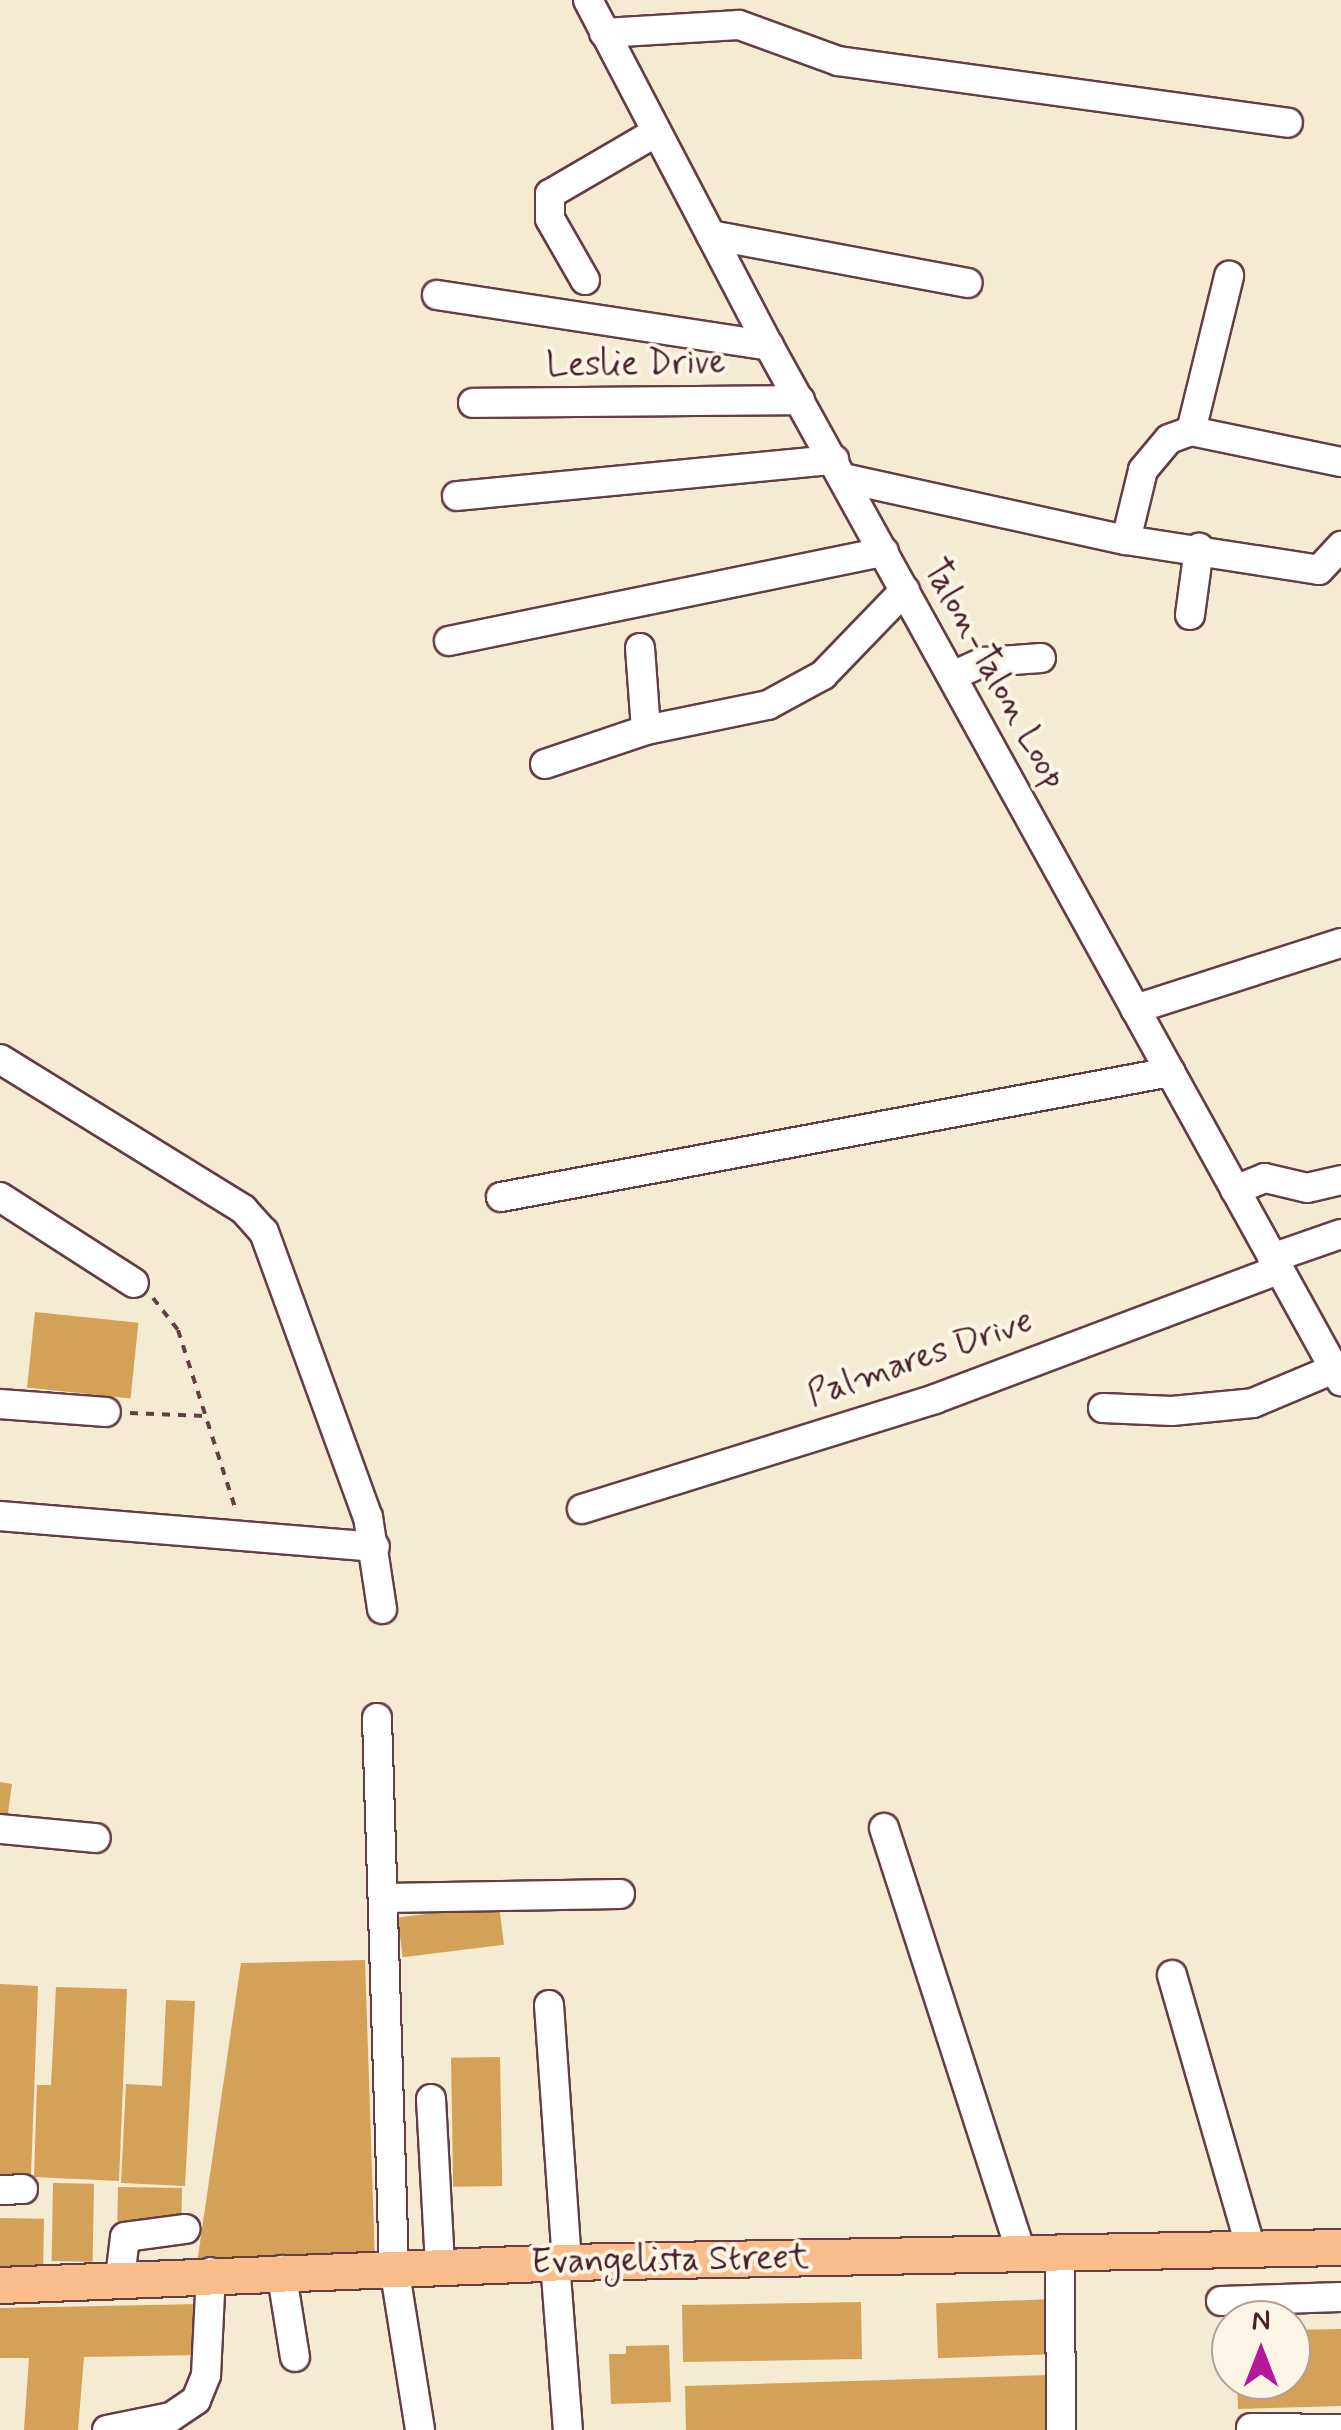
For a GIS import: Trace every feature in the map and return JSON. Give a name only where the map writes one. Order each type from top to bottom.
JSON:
[{"type":"main road","name":"Evangelista Street","points":[[0,2285],[211,2272],[561,2262],[1341,2247]]},
{"type":"street","name":"Talon-Talon Loop","points":[[588,0],[654,133],[769,346],[1338,1375]]},
{"type":"street","points":[[604,33],[739,25],[838,61],[1288,124]]},
{"type":"street","points":[[586,280],[550,219],[550,194],[654,133]]},
{"type":"street","points":[[710,235],[968,283]]},
{"type":"street","points":[[1191,431],[1229,276]]},
{"type":"street","points":[[438,295],[769,346]]},
{"type":"street","name":"Leslie Drive","points":[[472,403],[800,400]]},
{"type":"street","points":[[1126,540],[1142,470],[1170,439],[1191,431],[1341,462]]},
{"type":"street","points":[[457,496],[838,469],[1126,540],[1200,548],[1319,570],[1341,546]]},
{"type":"street","points":[[1190,615],[1200,548]]},
{"type":"street","points":[[449,641],[884,552]]},
{"type":"street","points":[[546,764],[646,730],[768,705],[823,676],[905,590]]},
{"type":"street","points":[[640,648],[646,730]]},
{"type":"street","points":[[952,676],[984,662],[1041,658]]},
{"type":"street","points":[[1135,1009],[1341,943]]},
{"type":"street","points":[[0,1059],[244,1209],[264,1232],[375,1547],[382,1609]]},
{"type":"street","points":[[501,1197],[1170,1072]]},
{"type":"street","points":[[1235,1190],[1264,1178],[1307,1188],[1341,1180]]},
{"type":"street","points":[[0,1197],[134,1283]]},
{"type":"street","name":"Palmares Drive","points":[[582,1509],[935,1399],[1276,1264],[1341,1234]]},
{"type":"street","points":[[1103,1408],[1172,1411],[1253,1403],[1338,1375]]},
{"type":"street","points":[[0,1404],[106,1412]]},
{"type":"street","points":[[0,1516],[375,1547]]},
{"type":"street","points":[[378,1718],[394,2267],[420,2430]]},
{"type":"street","points":[[0,1828],[96,1838]]},
{"type":"street","points":[[884,1828],[1022,2256]]},
{"type":"street","points":[[384,1898],[620,1894]]},
{"type":"street","points":[[1172,1976],[1251,2249]]},
{"type":"street","points":[[548,2005],[568,2430]]},
{"type":"street","points":[[430,2098],[440,2266]]},
{"type":"street","points":[[120,2278],[125,2238],[185,2229]]},
{"type":"street","points":[[1060,2254],[1061,2430]]},
{"type":"street","points":[[281,2270],[294,2357]]},
{"type":"street","points":[[107,2430],[171,2417],[196,2400],[206,2375],[211,2272]]},
{"type":"street","points":[[1251,2300],[1341,2297]]},
{"type":"street","points":[[1250,2428],[1337,2430]]},
{"type":"path","points":[[134,1283],[178,1330],[244,1534]]},
{"type":"path","points":[[106,1412],[205,1416]]},
{"type":"building","points":[[35,1312],[138,1323],[130,1398],[27,1388]]},
{"type":"building","points":[[0,1782],[12,1784],[7,1820],[0,1819]]},
{"type":"building","points":[[499,1905],[504,1945],[403,1957],[398,1917]]},
{"type":"building","points":[[365,1960],[375,2262],[197,2263],[241,1963]]},
{"type":"building","points":[[0,1984],[38,1986],[31,2175],[0,2174]]},
{"type":"building","points":[[56,1987],[127,1989],[119,2181],[34,2177],[37,2085],[51,2085]]},
{"type":"building","points":[[166,2000],[195,2001],[185,2186],[121,2183],[126,2084],[162,2086]]},
{"type":"building","points":[[500,2057],[502,2186],[453,2187],[451,2058]]},
{"type":"building","points":[[53,2183],[94,2184],[93,2262],[52,2261]]},
{"type":"building","points":[[118,2187],[182,2188],[181,2222],[117,2221]]},
{"type":"building","points":[[0,2218],[44,2219],[43,2269],[0,2268]]},
{"type":"building","points":[[1056,2299],[1058,2354],[938,2358],[936,2303]]},
{"type":"building","points":[[861,2302],[862,2359],[683,2362],[682,2305]]},
{"type":"building","points":[[199,2304],[200,2355],[84,2357],[78,2430],[24,2430],[29,2358],[0,2358],[0,2308]]},
{"type":"building","points":[[1341,2329],[1341,2406],[1238,2409],[1238,2400],[1311,2400],[1311,2330]]},
{"type":"building","points":[[669,2345],[671,2402],[611,2404],[609,2354],[626,2354],[626,2346]]},
{"type":"building","points":[[1051,2375],[1053,2430],[686,2430],[685,2386]]}]
